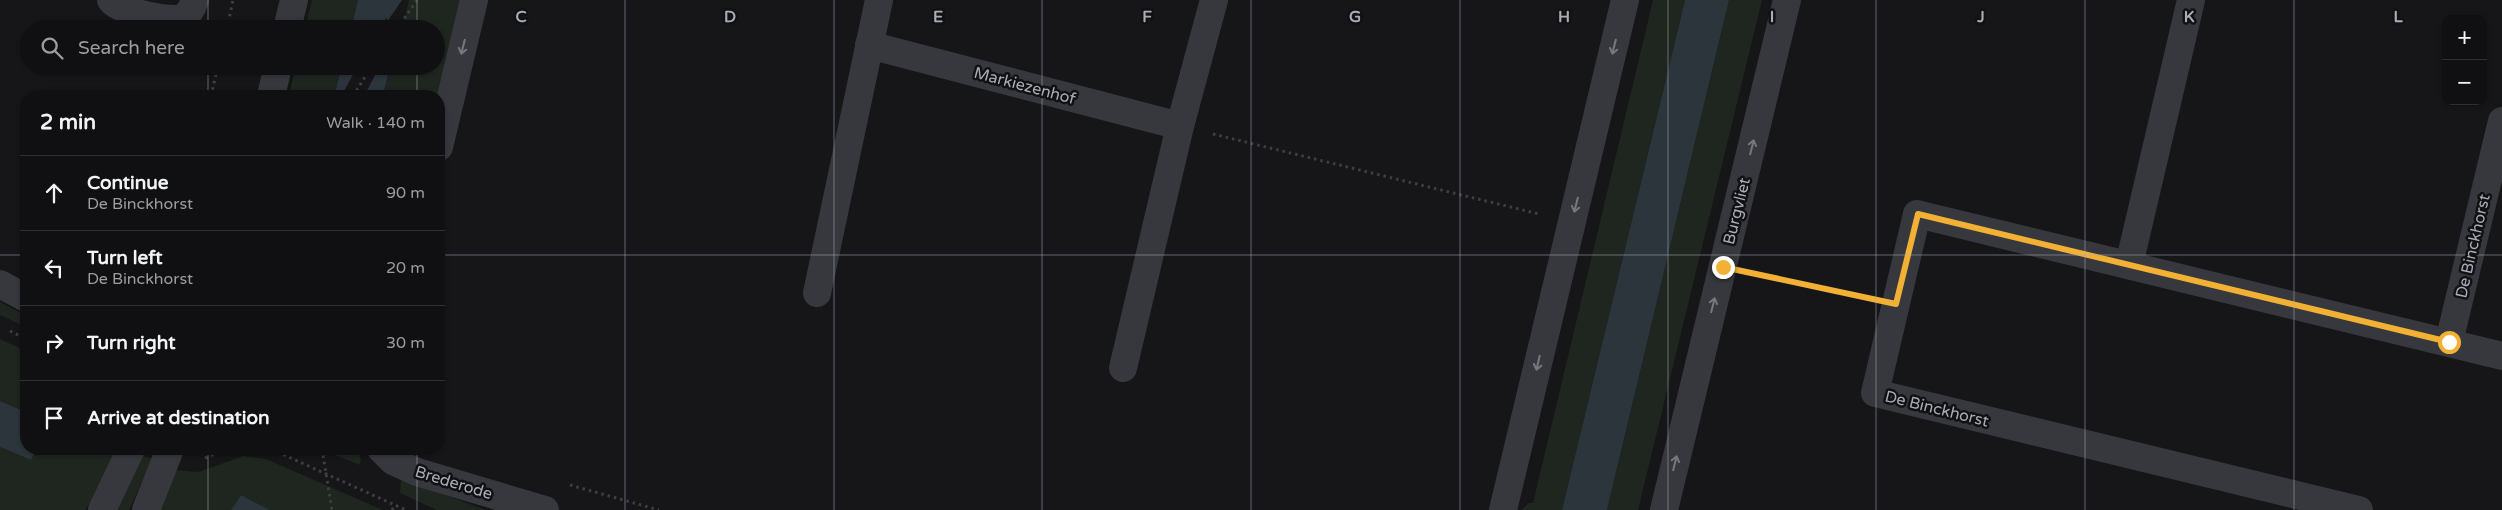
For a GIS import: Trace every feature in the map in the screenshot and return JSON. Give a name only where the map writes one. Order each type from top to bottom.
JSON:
[{"type":"street","points":[[111,0],[117,8],[172,20],[184,18],[195,0]]},
{"type":"street","points":[[289,20],[294,0]]},
{"type":"street","points":[[445,121],[474,0]]},
{"type":"street","points":[[817,293],[879,0]]},
{"type":"street","points":[[1123,368],[1180,126],[1214,0]]},
{"type":"street","points":[[1503,510],[1625,0]]},
{"type":"street","name":"Burgvliet","points":[[1664,510],[1787,0]]},
{"type":"street","points":[[2129,265],[2191,0]]},
{"type":"street","name":"Markiezenhof","points":[[869,45],[1180,126]]},
{"type":"street","points":[[272,90],[276,75]]},
{"type":"street","name":"De Binckhorst","points":[[2449,342],[2502,121]]},
{"type":"street","name":"De Binckhorst","points":[[2359,510],[1875,393],[1918,214],[2502,356]]},
{"type":"street","points":[[0,284],[20,295]]},
{"type":"street","points":[[102,510],[128,455]]},
{"type":"street","points":[[146,510],[168,455]]},
{"type":"street","name":"Brederode","points":[[387,455],[417,472],[545,510]]},
{"type":"path","points":[[229,20],[234,0]]},
{"type":"path","points":[[403,20],[417,0]]},
{"type":"path","points":[[212,90],[216,75]]},
{"type":"path","points":[[357,90],[366,75]]},
{"type":"path","points":[[1180,126],[1572,222]]},
{"type":"path","points":[[1723,267],[1896,304]]},
{"type":"path","points":[[284,455],[406,510]]},
{"type":"path","points":[[323,455],[332,510]]},
{"type":"path","points":[[392,510],[395,505]]},
{"type":"shaded area","points":[[312,0],[358,0],[353,20],[307,20]]},
{"type":"shaded area","points":[[358,0],[406,0],[401,20],[389,20],[386,18],[385,20],[353,20]]},
{"type":"shaded area","points":[[406,0],[460,0],[445,63],[445,20],[401,20]]},
{"type":"shaded area","points":[[1653,0],[1685,0],[1562,510],[1521,510],[1529,503],[1533,503]]},
{"type":"shaded area","points":[[1685,0],[1729,0],[1607,510],[1562,510]]},
{"type":"shaded area","points":[[1729,0],[1762,0],[1638,510],[1607,510]]},
{"type":"shaded area","points":[[294,75],[340,75],[336,90],[290,90]]},
{"type":"shaded area","points":[[340,75],[388,75],[384,90],[336,90]]},
{"type":"shaded area","points":[[388,75],[442,75],[438,90],[384,90]]},
{"type":"shaded area","points":[[0,302],[20,313],[20,324],[0,315]]},
{"type":"shaded area","points":[[0,339],[20,348],[20,409],[0,401]]},
{"type":"shaded area","points":[[0,401],[20,409],[20,455],[33,455],[31,460],[0,447]]},
{"type":"shaded area","points":[[0,447],[31,460],[33,455],[112,455],[96,494],[85,510],[0,510]]},
{"type":"shaded area","points":[[141,455],[152,459],[129,510],[116,510]]},
{"type":"shaded area","points":[[336,455],[359,455],[361,460],[360,465]]},
{"type":"shaded area","points":[[243,456],[266,459],[383,510],[270,510],[241,495],[231,510],[158,510],[174,470],[199,472]]},
{"type":"shaded area","points":[[401,479],[486,510],[437,510],[400,493]]},
{"type":"shaded area","points":[[241,495],[270,510],[231,510]]},
{"type":"pier","points":[[402,0],[409,0],[404,20],[388,20]]},
{"type":"pier","points":[[353,75],[375,75],[367,90],[344,90]]},
{"type":"route","points":[[1723,267],[1896,304],[1918,214],[2449,342]]}]
